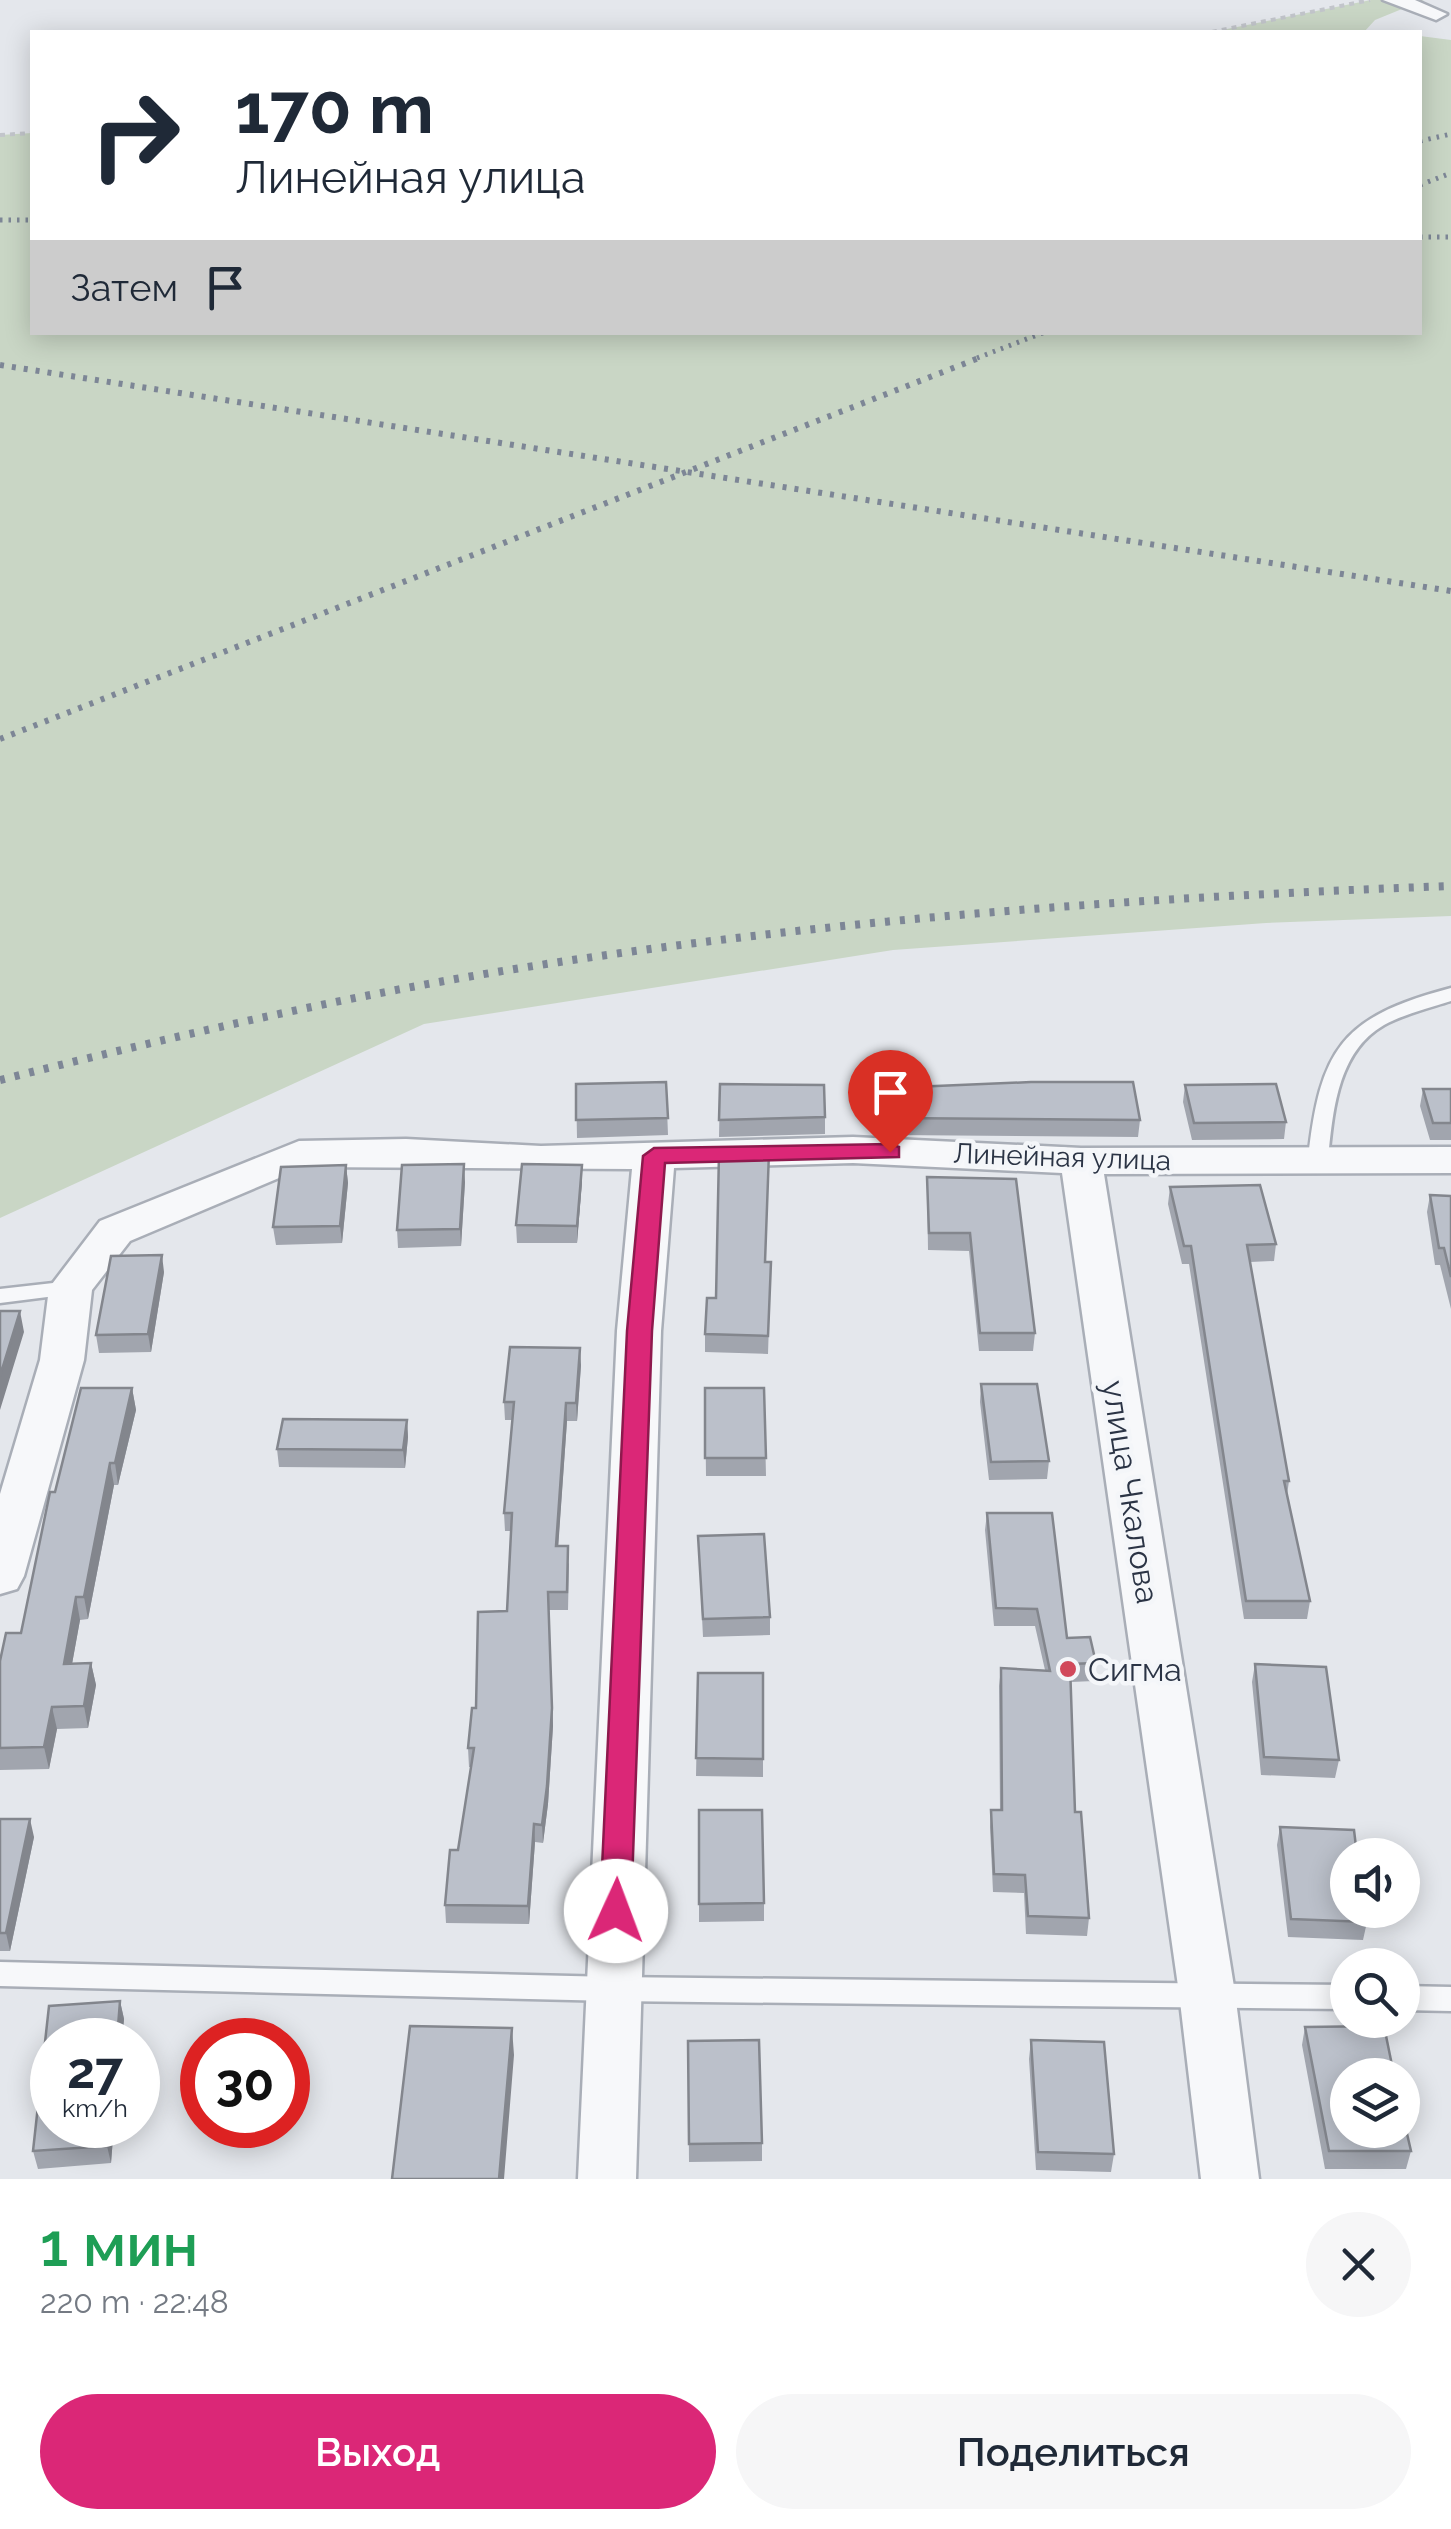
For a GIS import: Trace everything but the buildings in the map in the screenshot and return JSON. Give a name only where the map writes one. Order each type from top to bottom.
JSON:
[{"type":"street","points":[[1394,0],[1436,14]]},
{"type":"street","name":"Линейная улица","points":[[71,1288],[115,1231],[299,1154],[406,1152],[541,1159],[852,1150],[1081,1161],[1451,1160]]},
{"type":"street","points":[[606,2179],[638,1350],[654,1156]]},
{"type":"street","name":"улица Чкалова","points":[[1081,1161],[1207,1993],[1230,2179]]},
{"type":"street","points":[[0,1576],[62,1360],[71,1288]]},
{"type":"lane","points":[[1318,1160],[1323,1112],[1347,1044],[1374,1022],[1451,994]]},
{"type":"lane","points":[[0,1296],[71,1288]]},
{"type":"lane","points":[[0,1974],[613,1989],[1330,1996]]},
{"type":"lane","points":[[1420,1999],[1451,2000]]},
{"type":"path","points":[[1222,30],[1371,0]]},
{"type":"path","points":[[0,135],[30,134]]},
{"type":"green space","points":[[1371,0],[1424,0],[1375,20],[1366,30],[1222,30]]},
{"type":"green space","points":[[1422,36],[1451,40],[1451,916],[1266,923],[893,950],[424,1024],[0,1218],[0,135],[30,133],[30,335],[1422,335]]},
{"type":"railway","points":[[1422,141],[1451,134]]},
{"type":"railway","points":[[1422,184],[1451,173]]},
{"type":"railway","points":[[0,220],[30,220]]},
{"type":"railway","points":[[1422,237],[1451,237]]},
{"type":"railway","points":[[977,358],[1037,335]]},
{"type":"railway","points":[[686,472],[984,356]]},
{"type":"railway","points":[[0,365],[686,472]]},
{"type":"railway","points":[[0,739],[686,472]]},
{"type":"railway","points":[[686,472],[1451,591]]},
{"type":"railway","points":[[0,1080],[336,1002],[472,976],[653,949],[994,912],[1222,896],[1451,886]]},
{"type":"place","name":"Сигма","points":[[1068,1669]]},
{"type":"route","points":[[616,1911],[639,1331],[654,1156],[890,1152]]}]
